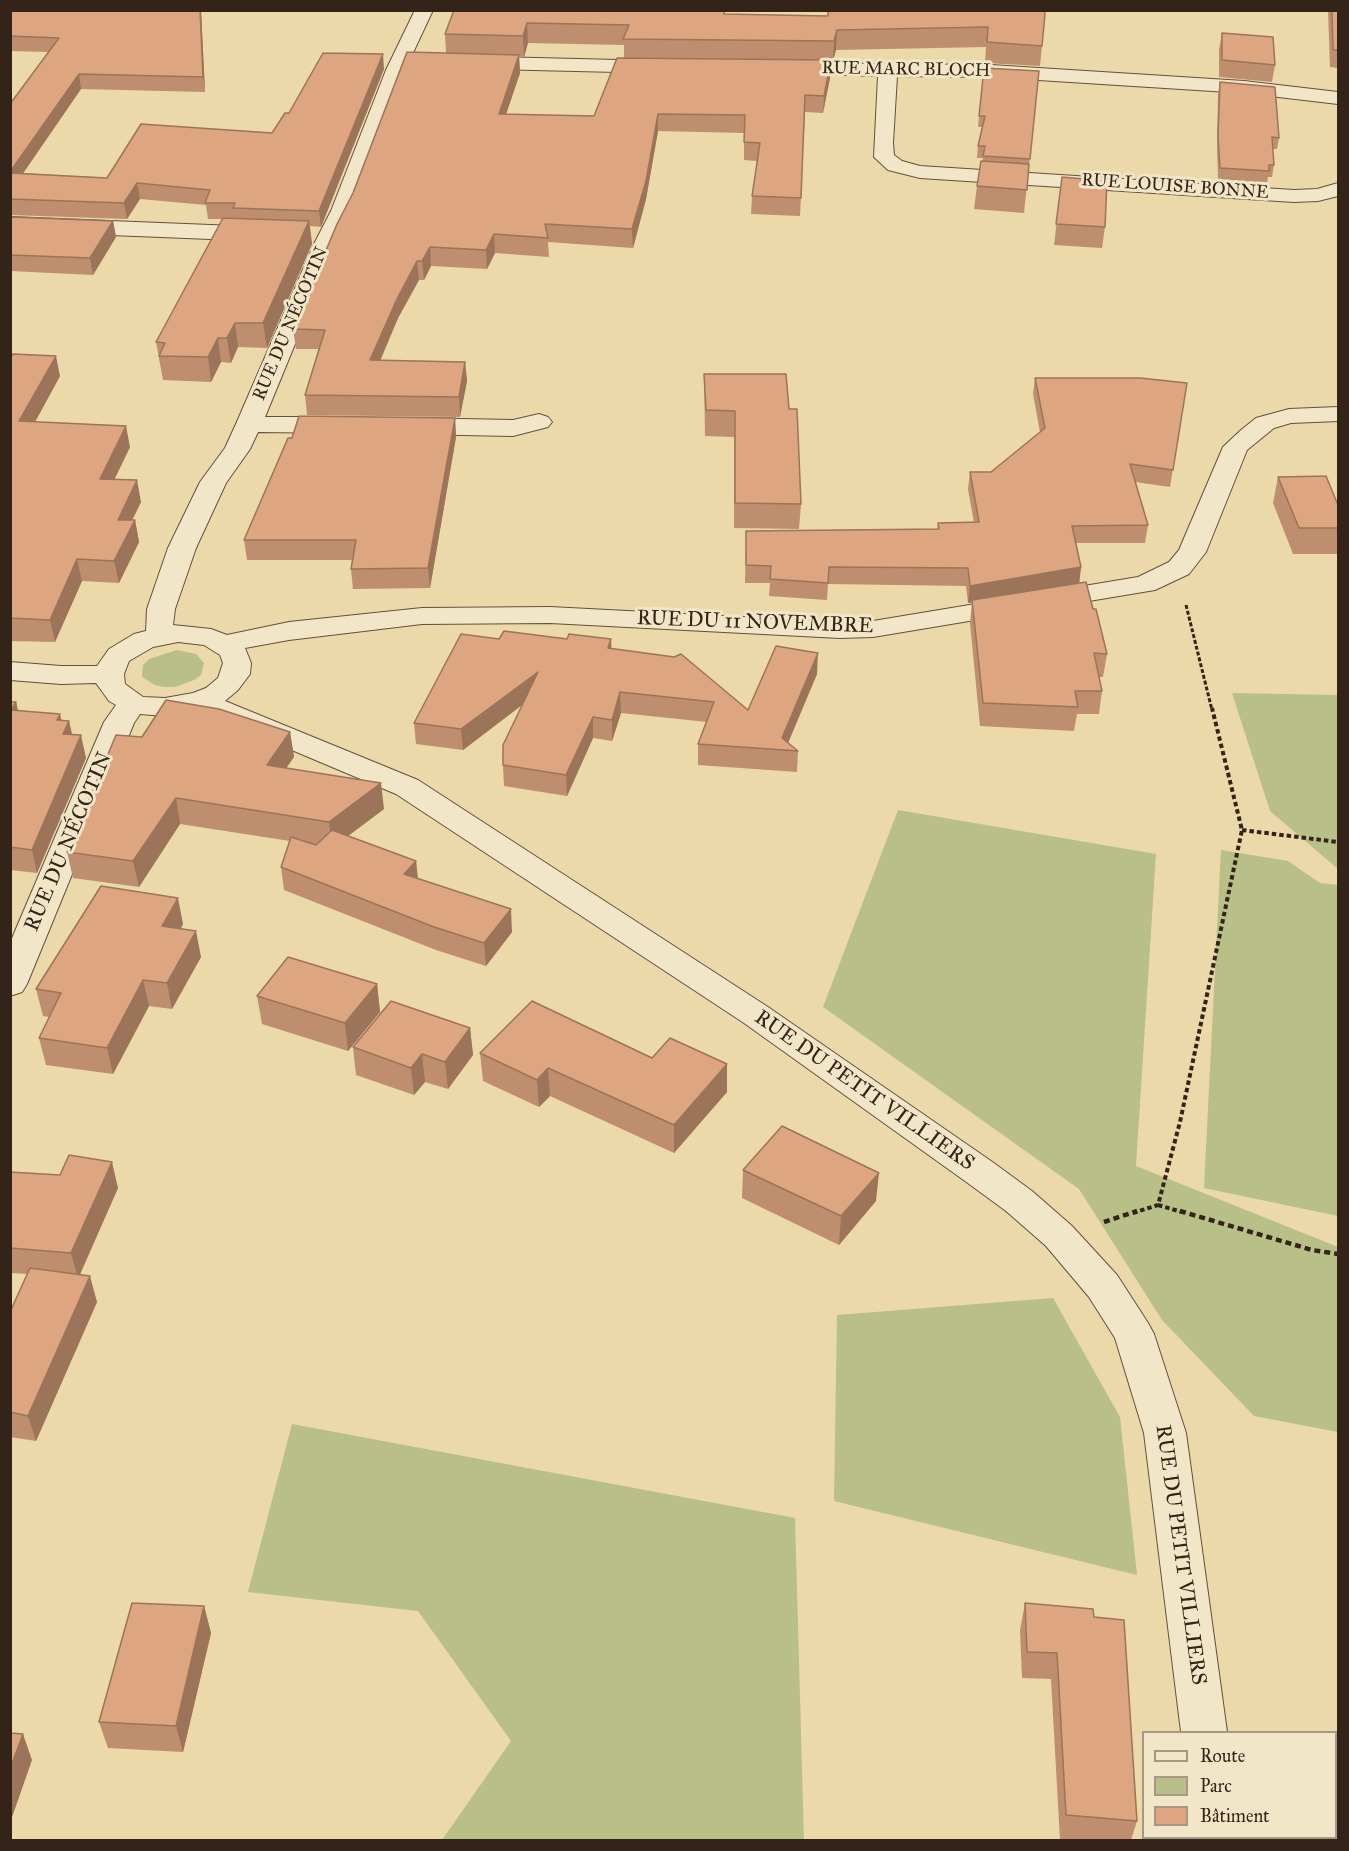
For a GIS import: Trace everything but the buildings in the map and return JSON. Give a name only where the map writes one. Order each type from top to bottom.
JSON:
[{"type":"street","name":"RUE DU NÉCOTIN","points":[[160,636],[161,609],[182,548],[213,482],[237,449],[249,424],[318,236],[342,211],[400,61],[424,10]]},
{"type":"street","points":[[400,61],[680,68]]},
{"type":"street","name":"RUE MARC BLOCH","points":[[763,69],[991,71],[1244,87],[1338,98]]},
{"type":"street","name":"RUE LOUISE BONNE","points":[[888,71],[884,157],[895,166],[920,172],[1294,196],[1318,195],[1338,189]]},
{"type":"street","points":[[10,224],[285,235]]},
{"type":"street","name":"RUE DU 11 NOVEMBRE","points":[[224,644],[289,631],[422,616],[550,615],[840,630],[873,629],[1145,584],[1179,567],[1192,552],[1236,447],[1265,423],[1289,416],[1338,414]]},
{"type":"street","points":[[249,424],[513,428],[539,422]]},
{"type":"street","points":[[196,634],[224,644],[233,652],[237,663],[235,674],[228,684],[216,694],[200,701],[165,707],[148,707],[133,703],[119,695],[111,686],[109,674],[112,664],[130,647],[160,636],[196,634]]},
{"type":"street","points":[[10,671],[62,675],[109,674]]},
{"type":"street","name":"RUE DU PETIT VILLIERS","points":[[200,701],[407,787],[756,1015],[978,1171],[1019,1201],[1059,1236],[1103,1286],[1134,1334],[1165,1433],[1204,1731]]},
{"type":"street","name":"RUE DU NÉCOTIN","points":[[10,984],[119,722],[133,703]]},
{"type":"path","points":[[1158,1205],[1180,1122],[1242,830],[1184,595]]},
{"type":"path","points":[[1242,830],[1338,842]]},
{"type":"path","points":[[1059,1236],[1158,1205],[1312,1250],[1338,1254]]},
{"type":"green space","points":[[177,650],[196,654],[204,663],[201,675],[175,687],[155,685],[142,677],[143,665],[149,659]]},
{"type":"green space","points":[[1232,693],[1338,695],[1338,869],[1270,811]]},
{"type":"green space","points":[[898,810],[1156,854],[1136,1166],[1338,1247],[1338,1432],[1254,1416],[1162,1320],[1079,1189],[823,1007]]},
{"type":"green space","points":[[1221,850],[1288,861],[1320,883],[1338,885],[1338,1216],[1204,1188]]},
{"type":"green space","points":[[1053,1298],[1120,1417],[1137,1575],[834,1501],[837,1315]]},
{"type":"green space","points":[[292,1424],[795,1518],[804,1840],[442,1840],[511,1741],[418,1611],[248,1592]]}]
